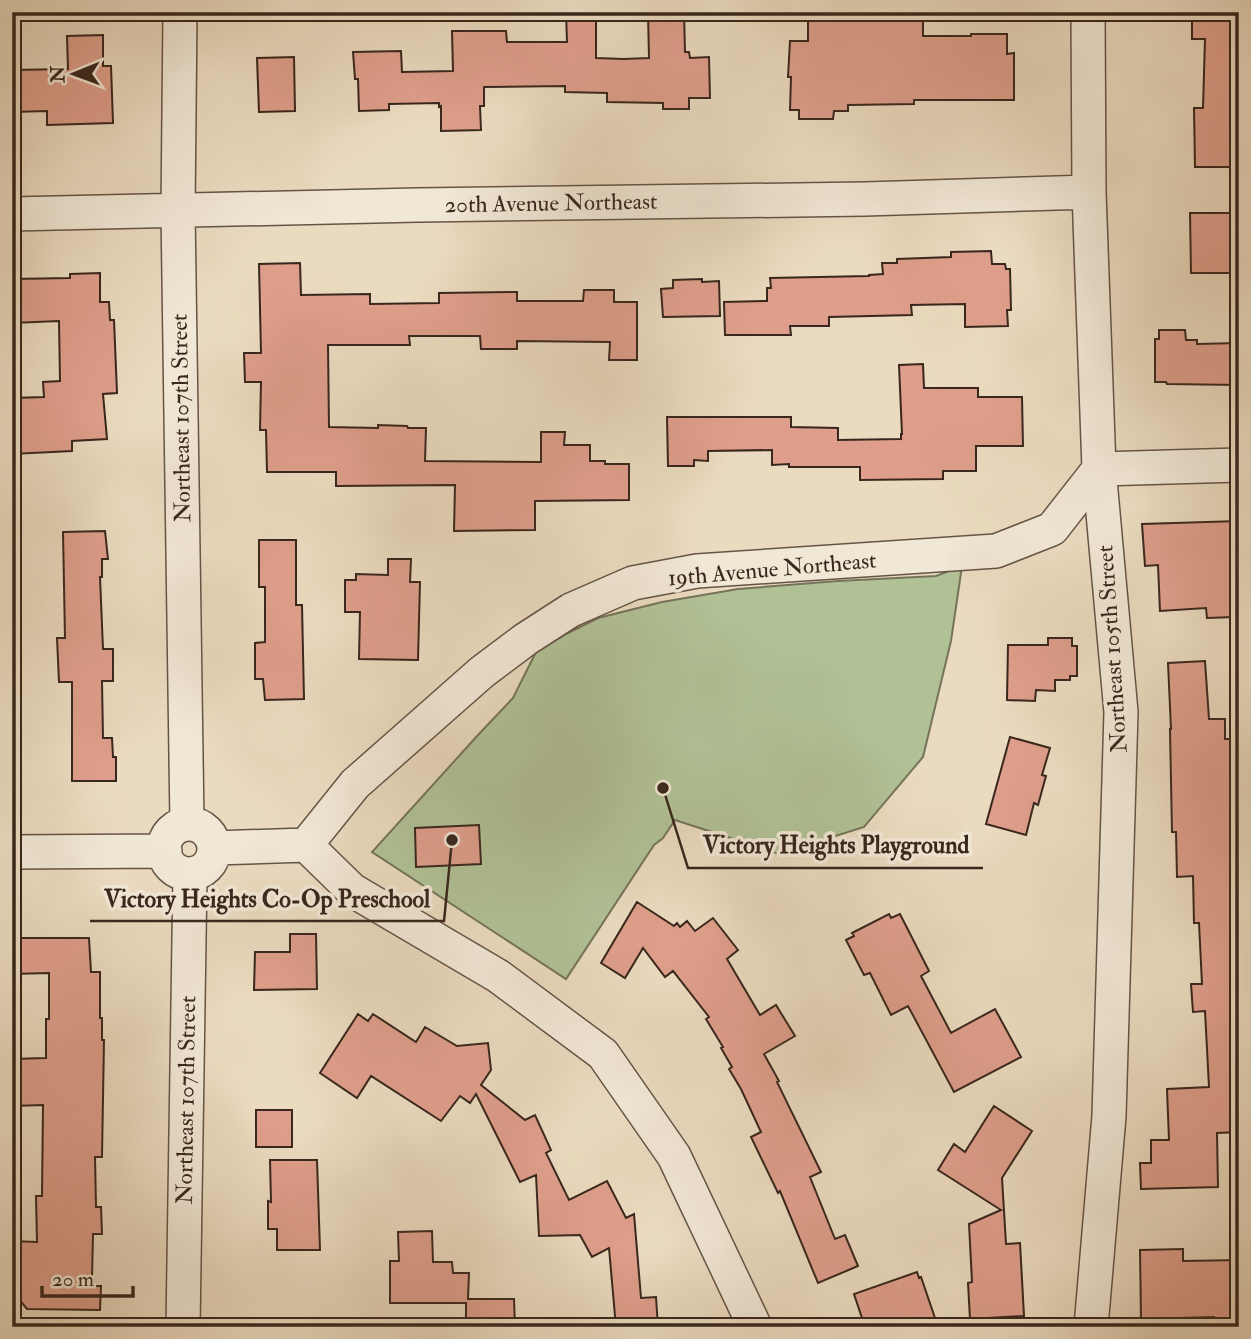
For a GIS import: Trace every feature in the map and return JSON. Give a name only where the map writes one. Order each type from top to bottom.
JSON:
[{"type":"street","name":"Northeast 107th Street","points":[[180,12],[178,211],[187,824]]},
{"type":"street","name":"Northeast 105th Street","points":[[1088,12],[1089,192],[1099,469],[1121,712],[1110,1116],[1091,1327]]},
{"type":"street","name":"20th Avenue Northeast","points":[[12,214],[852,199],[1089,192]]},
{"type":"street","points":[[1099,469],[1239,465]]},
{"type":"street","name":"19th Avenue Northeast","points":[[306,845],[355,784],[482,672],[571,610],[634,583],[696,571],[996,551],[1052,529],[1099,469]]},
{"type":"street","points":[[187,824],[199,825],[205,830],[211,836],[214,848],[211,862],[206,868],[190,874],[173,868],[165,851],[166,839],[170,833],[187,824]]},
{"type":"street","points":[[214,848],[306,845],[352,890],[492,972],[603,1054],[674,1156],[755,1327]]},
{"type":"street","points":[[12,852],[165,851]]},
{"type":"street","name":"Northeast 107th Street","points":[[183,1327],[190,874]]},
{"type":"green space","points":[[962,566],[951,641],[923,757],[864,827],[779,854],[675,820],[663,838],[654,845],[566,979],[372,852],[513,698],[536,652],[598,618],[662,602],[738,589],[936,576]]},
{"type":"building","points":[[566,12],[596,12],[596,58],[624,59],[649,58],[648,12],[684,12],[685,52],[689,52],[690,58],[709,57],[710,98],[689,98],[689,109],[663,109],[663,103],[607,102],[607,93],[565,92],[565,86],[484,87],[484,106],[480,106],[481,130],[441,131],[439,103],[389,104],[389,110],[359,111],[358,79],[355,79],[353,52],[401,51],[402,72],[453,71],[452,31],[506,31],[507,42],[567,42]]},
{"type":"building","points":[[808,12],[847,12],[847,20],[923,20],[923,36],[1007,34],[1007,54],[1014,53],[1014,100],[914,100],[914,104],[848,105],[848,111],[834,111],[833,119],[799,119],[799,110],[790,110],[790,41],[808,41]]},
{"type":"building","points":[[1192,12],[1239,12],[1239,167],[1195,167],[1194,108],[1203,108],[1205,39],[1192,39]]},
{"type":"building","points":[[103,35],[103,66],[111,66],[113,123],[47,125],[47,111],[12,112],[12,70],[68,69],[67,36]]},
{"type":"building","points":[[294,57],[295,111],[259,112],[257,58]]},
{"type":"building","points":[[1190,213],[1239,213],[1239,273],[1191,273]]},
{"type":"building","points":[[991,251],[992,264],[1005,264],[1006,269],[1010,269],[1011,310],[1007,310],[1008,326],[965,327],[965,304],[911,305],[912,315],[829,317],[829,326],[790,326],[791,335],[725,335],[724,302],[767,301],[767,288],[771,288],[770,278],[869,276],[883,274],[882,263],[897,263],[897,259],[951,257],[951,252]]},
{"type":"building","points":[[300,263],[301,295],[370,294],[370,304],[439,303],[439,293],[517,292],[517,301],[583,301],[584,290],[614,290],[614,302],[637,302],[637,360],[609,360],[610,342],[517,341],[517,349],[481,349],[480,336],[409,336],[410,345],[328,345],[329,427],[378,428],[378,425],[426,428],[425,461],[541,462],[541,432],[565,432],[564,445],[590,445],[590,461],[629,464],[629,500],[535,501],[535,530],[454,531],[455,485],[336,486],[336,472],[267,472],[266,430],[260,430],[261,382],[245,382],[244,353],[261,353],[259,264]]},
{"type":"building","points":[[100,273],[100,302],[109,302],[110,320],[114,320],[117,393],[103,394],[107,439],[72,441],[72,451],[12,454],[12,398],[44,397],[43,382],[60,381],[59,321],[12,323],[12,279],[70,278],[70,274]]},
{"type":"building","points":[[702,279],[702,282],[719,281],[720,316],[663,317],[661,289],[673,288],[673,280]]},
{"type":"building","points":[[1159,330],[1185,330],[1186,340],[1197,340],[1197,344],[1239,343],[1239,385],[1155,382],[1155,339],[1159,339]]},
{"type":"building","points":[[923,364],[924,388],[978,388],[978,397],[1022,397],[1023,446],[976,446],[976,471],[943,471],[943,479],[860,480],[860,467],[772,465],[772,450],[708,451],[708,461],[694,460],[694,466],[668,466],[667,417],[791,417],[791,427],[838,428],[838,440],[901,439],[899,365]]},
{"type":"building","points":[[1239,521],[1239,603],[1234,603],[1234,617],[1207,618],[1206,608],[1160,611],[1158,565],[1145,566],[1142,524]]},
{"type":"building","points":[[105,531],[108,559],[102,559],[100,577],[103,649],[113,649],[113,681],[102,681],[103,738],[112,738],[113,757],[116,757],[116,781],[72,781],[72,682],[59,682],[57,638],[65,638],[63,532]]},
{"type":"building","points":[[259,540],[296,540],[296,605],[302,605],[304,699],[265,700],[263,679],[255,679],[255,643],[265,642],[265,587],[259,587]]},
{"type":"building","points":[[388,559],[411,559],[410,582],[420,582],[418,660],[359,659],[360,612],[345,612],[345,580],[356,580],[356,574],[388,575]]},
{"type":"building","points":[[1048,638],[1072,638],[1072,646],[1077,646],[1077,676],[1070,676],[1070,680],[1055,680],[1055,691],[1036,690],[1035,701],[1007,700],[1008,645],[1048,645]]},
{"type":"building","points":[[1205,661],[1209,719],[1225,719],[1225,739],[1239,739],[1239,829],[1234,829],[1234,895],[1239,894],[1239,1132],[1217,1133],[1218,1187],[1141,1189],[1140,1163],[1151,1163],[1151,1140],[1169,1140],[1167,1089],[1209,1087],[1205,1011],[1193,1012],[1191,984],[1202,984],[1199,923],[1194,923],[1193,876],[1177,877],[1176,832],[1172,832],[1168,663]]},
{"type":"building","points":[[1010,737],[1050,748],[1042,775],[1046,776],[1038,805],[1034,803],[1026,835],[986,824]]},
{"type":"building","points":[[479,825],[481,864],[416,867],[415,828]]},
{"type":"building","points":[[637,902],[674,926],[677,923],[680,927],[687,921],[695,931],[713,918],[738,950],[727,959],[760,1015],[776,1005],[795,1036],[764,1054],[821,1172],[810,1177],[835,1239],[845,1235],[858,1266],[818,1283],[780,1191],[778,1193],[751,1137],[761,1132],[729,1069],[732,1067],[721,1048],[723,1047],[706,1019],[709,1017],[673,971],[665,977],[643,948],[625,978],[601,963]]},
{"type":"building","points":[[889,914],[891,918],[900,914],[929,971],[921,976],[951,1033],[995,1009],[1021,1057],[954,1092],[908,1006],[891,1015],[870,973],[864,975],[846,940],[854,936],[852,933]]},
{"type":"building","points":[[290,934],[316,934],[317,989],[254,990],[255,952],[290,952]]},
{"type":"building","points":[[12,938],[89,938],[91,972],[100,972],[100,1018],[104,1040],[102,1157],[95,1157],[96,1207],[101,1207],[102,1234],[93,1234],[92,1278],[94,1286],[101,1286],[100,1310],[27,1309],[12,1291],[12,1241],[37,1242],[36,1196],[42,1196],[43,1105],[12,1106],[12,1059],[46,1058],[49,973],[12,974]]},
{"type":"building","points":[[358,1014],[368,1021],[373,1014],[416,1042],[425,1027],[457,1046],[488,1043],[491,1070],[481,1085],[525,1120],[535,1115],[551,1150],[546,1153],[569,1200],[607,1181],[626,1218],[634,1214],[641,1298],[656,1297],[658,1327],[616,1327],[609,1248],[592,1257],[580,1235],[539,1236],[536,1175],[520,1182],[476,1094],[470,1103],[460,1096],[441,1121],[371,1076],[357,1098],[320,1073]]},
{"type":"building","points":[[994,1106],[1032,1131],[1002,1178],[1006,1244],[1020,1243],[1024,1316],[970,1319],[968,1283],[972,1282],[969,1224],[1001,1210],[938,1170],[954,1144],[965,1152]]},
{"type":"building","points":[[256,1110],[292,1110],[292,1147],[256,1147]]},
{"type":"building","points":[[270,1160],[317,1160],[320,1250],[277,1250],[277,1229],[268,1229],[268,1201],[271,1202]]},
{"type":"building","points":[[432,1231],[433,1262],[452,1262],[453,1273],[469,1273],[468,1299],[514,1299],[515,1327],[466,1327],[466,1303],[390,1303],[390,1261],[399,1261],[398,1232]]},
{"type":"building","points":[[1183,1249],[1183,1261],[1239,1260],[1239,1327],[1214,1327],[1214,1317],[1141,1319],[1140,1250]]},
{"type":"building","points":[[917,1272],[935,1318],[908,1327],[865,1327],[854,1294]]},
{"type":"place","name":"Victory Heights Playground","points":[[663,788]]},
{"type":"place","name":"Victory Heights Co-Op Preschool","points":[[452,840]]}]
